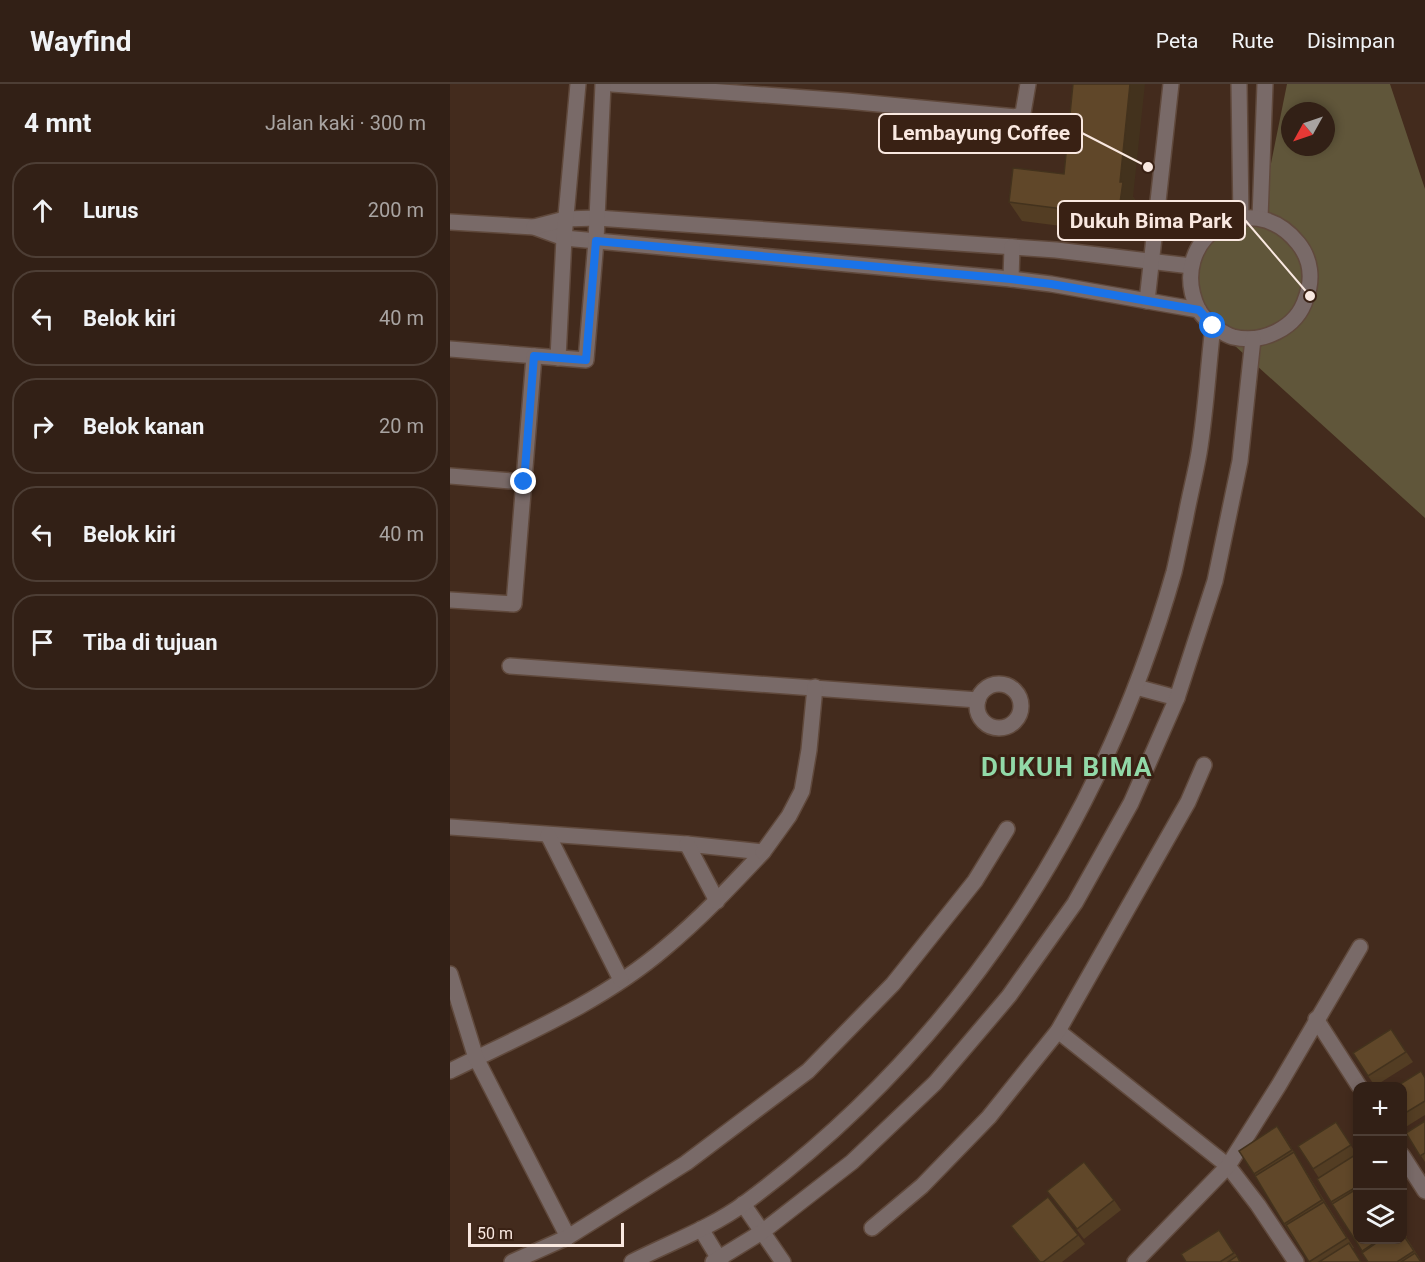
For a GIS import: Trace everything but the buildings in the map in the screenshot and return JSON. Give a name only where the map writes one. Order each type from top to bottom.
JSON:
[{"type":"street","points":[[558,358],[564,238],[578,84]]},
{"type":"street","points":[[450,349],[586,360],[596,241],[603,84]]},
{"type":"street","points":[[612,84],[847,101],[1016,117],[1023,113],[1028,84]]},
{"type":"street","points":[[1147,301],[1171,84]]},
{"type":"street","points":[[1239,84],[1241,218]]},
{"type":"street","points":[[1260,218],[1264,84]]},
{"type":"street","points":[[534,227],[566,219],[597,218],[1056,250],[1191,266]]},
{"type":"street","points":[[1241,218],[1260,218],[1287,230],[1306,253],[1311,282],[1303,310],[1281,331],[1253,339],[1232,336],[1213,326],[1199,310],[1190,282],[1191,266],[1196,252],[1208,235],[1241,218]]},
{"type":"street","points":[[450,222],[534,227],[564,238],[1011,279],[1199,310]]},
{"type":"street","points":[[1011,279],[1012,248]]},
{"type":"street","points":[[632,1262],[701,1229],[743,1204],[828,1135],[907,1058],[977,974],[1040,884],[1093,788],[1137,687],[1174,570],[1199,450],[1213,326]]},
{"type":"street","points":[[701,1229],[717,1261],[762,1232],[852,1162],[935,1083],[1009,996],[1075,903],[1131,803],[1177,698],[1215,581],[1240,461],[1253,339]]},
{"type":"street","points":[[450,600],[514,604],[534,356]]},
{"type":"street","points":[[450,476],[524,482]]},
{"type":"street","points":[[510,666],[978,700]]},
{"type":"street","points":[[450,1071],[571,1011],[621,980],[663,950],[717,901],[763,852],[789,816],[802,791],[809,750],[815,687]]},
{"type":"street","points":[[1137,687],[1177,698]]},
{"type":"street","points":[[873,1228],[922,1186],[988,1117],[1058,1031],[1188,802],[1204,765]]},
{"type":"street","points":[[450,827],[687,844],[763,852]]},
{"type":"street","points":[[512,1262],[568,1237],[686,1163],[808,1071],[893,984],[975,881],[1007,829]]},
{"type":"street","points":[[548,835],[621,980]]},
{"type":"street","points":[[687,844],[717,901]]},
{"type":"street","points":[[1135,1262],[1228,1166],[1279,1085],[1360,946]]},
{"type":"street","points":[[450,974],[476,1058],[568,1237]]},
{"type":"street","points":[[1316,1019],[1356,1082]]},
{"type":"street","points":[[1058,1031],[1228,1166],[1258,1205],[1296,1262]]},
{"type":"street","points":[[1407,1163],[1425,1191]]},
{"type":"street","points":[[743,1204],[783,1262]]},
{"type":"shaded area","points":[[1287,84],[1390,84],[1425,189],[1425,518],[1213,326],[1199,310],[1191,266],[1214,230],[1260,218],[1281,114],[1281,156],[1335,156],[1335,102],[1283,102]]},
{"type":"place","name":"Lembayung Coffee","points":[[1148,167]]},
{"type":"place","name":"Dukuh Bima Park","points":[[1310,296]]},
{"type":"district","name":"DUKUH BIMA","points":[[1067,767]]},
{"type":"route","points":[[524,482],[534,356],[586,360],[596,241],[1051,284],[1199,310],[1213,326]]}]
